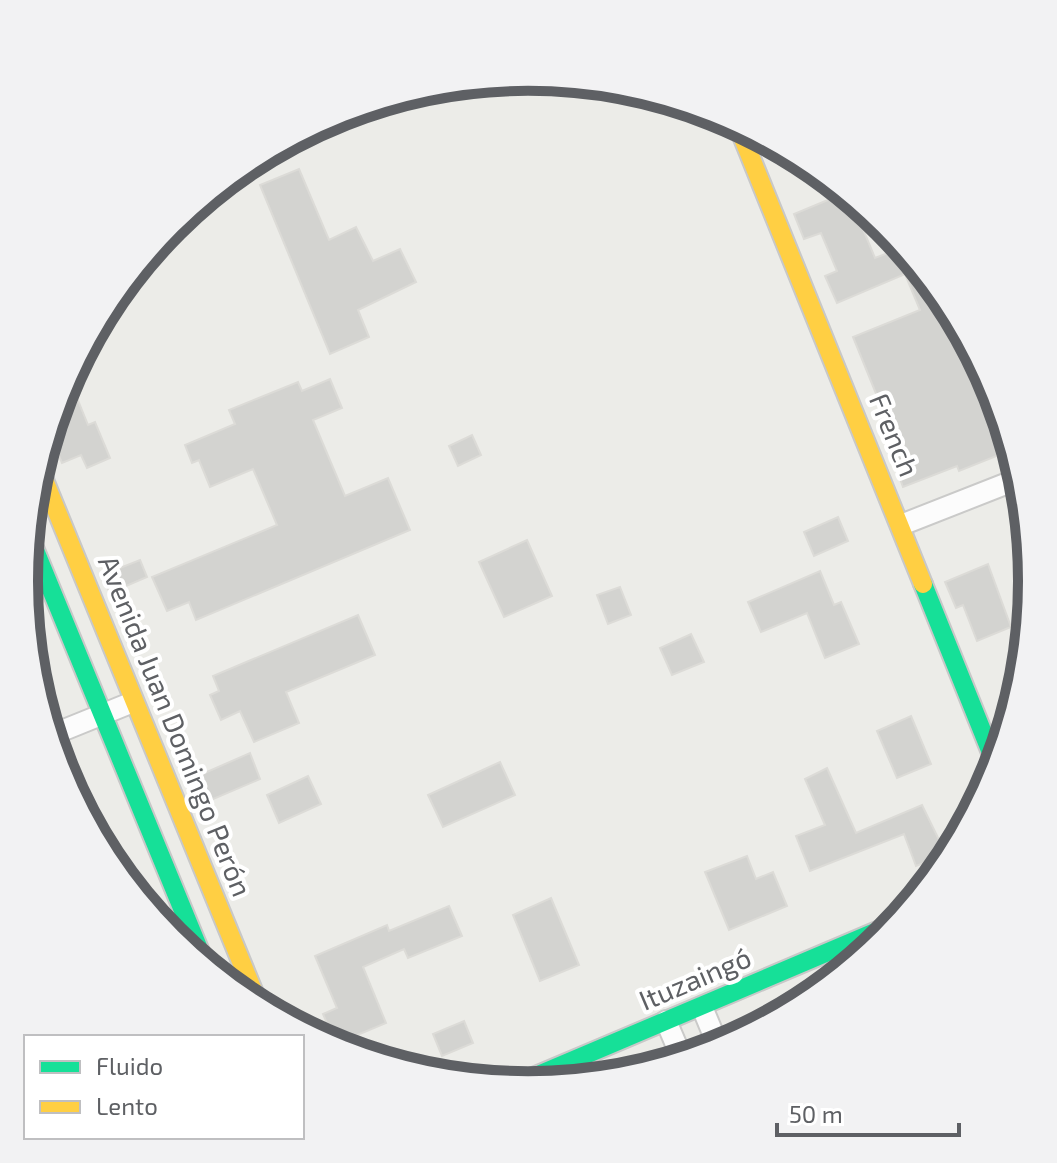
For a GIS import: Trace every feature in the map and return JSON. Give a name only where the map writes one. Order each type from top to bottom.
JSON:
[{"type":"street","name":"French","points":[[744,142],[989,749]]},
{"type":"street","points":[[901,525],[1009,483]]},
{"type":"street","name":"Avenida Juan Domingo Perón","points":[[47,487],[251,985]]},
{"type":"street","points":[[39,560],[195,941]]},
{"type":"street","points":[[62,731],[133,702]]},
{"type":"street","name":"Ituzaingó","points":[[547,1071],[867,936]]},
{"type":"street","points":[[702,1007],[714,1036]]},
{"type":"street","points":[[666,1021],[678,1048]]},
{"type":"building","points":[[299,169],[329,240],[356,227],[373,261],[400,249],[416,282],[358,310],[369,337],[330,354],[260,185]]},
{"type":"building","points":[[834,198],[859,220],[875,258],[891,252],[897,258],[918,283],[953,336],[975,379],[1002,454],[959,471],[957,466],[903,487],[881,426],[888,423],[853,337],[920,310],[905,274],[837,303],[825,276],[837,271],[821,233],[804,239],[794,214]]},
{"type":"building","points":[[330,379],[342,408],[313,420],[345,496],[388,478],[410,530],[196,620],[189,602],[167,611],[152,577],[277,525],[253,469],[210,487],[199,460],[192,463],[185,445],[235,424],[229,410],[298,382],[302,391]]},
{"type":"building","points":[[75,393],[88,425],[95,422],[110,458],[87,468],[81,455],[62,463],[56,450]]},
{"type":"building","points":[[472,435],[481,455],[458,466],[449,446]]},
{"type":"building","points":[[838,517],[848,541],[814,556],[804,532]]},
{"type":"building","points":[[527,540],[552,596],[504,617],[479,562]]},
{"type":"building","points":[[140,560],[147,577],[110,593],[102,575]]},
{"type":"building","points":[[988,564],[1011,627],[977,641],[963,605],[956,608],[945,582]]},
{"type":"building","points":[[820,571],[834,605],[841,602],[859,644],[825,658],[807,613],[761,632],[748,602]]},
{"type":"building","points":[[620,587],[631,615],[608,624],[597,595]]},
{"type":"building","points":[[358,615],[375,655],[286,692],[299,723],[254,742],[240,711],[221,720],[210,695],[219,691],[213,676]]},
{"type":"building","points":[[691,634],[704,662],[672,675],[660,648]]},
{"type":"building","points":[[911,716],[931,764],[897,778],[877,731]]},
{"type":"building","points":[[250,753],[260,779],[211,800],[200,775]]},
{"type":"building","points":[[500,762],[515,795],[443,827],[428,795]]},
{"type":"building","points":[[827,768],[856,833],[922,805],[942,845],[932,860],[916,866],[904,834],[810,871],[796,836],[825,825],[805,779]]},
{"type":"building","points":[[308,776],[321,804],[279,823],[267,795]]},
{"type":"building","points":[[747,856],[756,879],[773,872],[787,906],[729,930],[705,872]]},
{"type":"building","points":[[551,898],[579,965],[540,981],[513,915]]},
{"type":"building","points":[[449,906],[462,936],[408,958],[404,949],[363,967],[386,1023],[350,1038],[330,1030],[323,1014],[337,1008],[315,956],[387,925],[389,931]]},
{"type":"building","points":[[464,1021],[473,1043],[442,1056],[433,1034]]},
{"type":"traffic: fast","points":[[39,559],[196,941]]},
{"type":"traffic: fast","points":[[923,584],[989,749]]},
{"type":"traffic: fast","points":[[547,1071],[867,935]]},
{"type":"traffic: slow","points":[[744,142],[923,584]]},
{"type":"traffic: slow","points":[[47,487],[251,985]]}]
